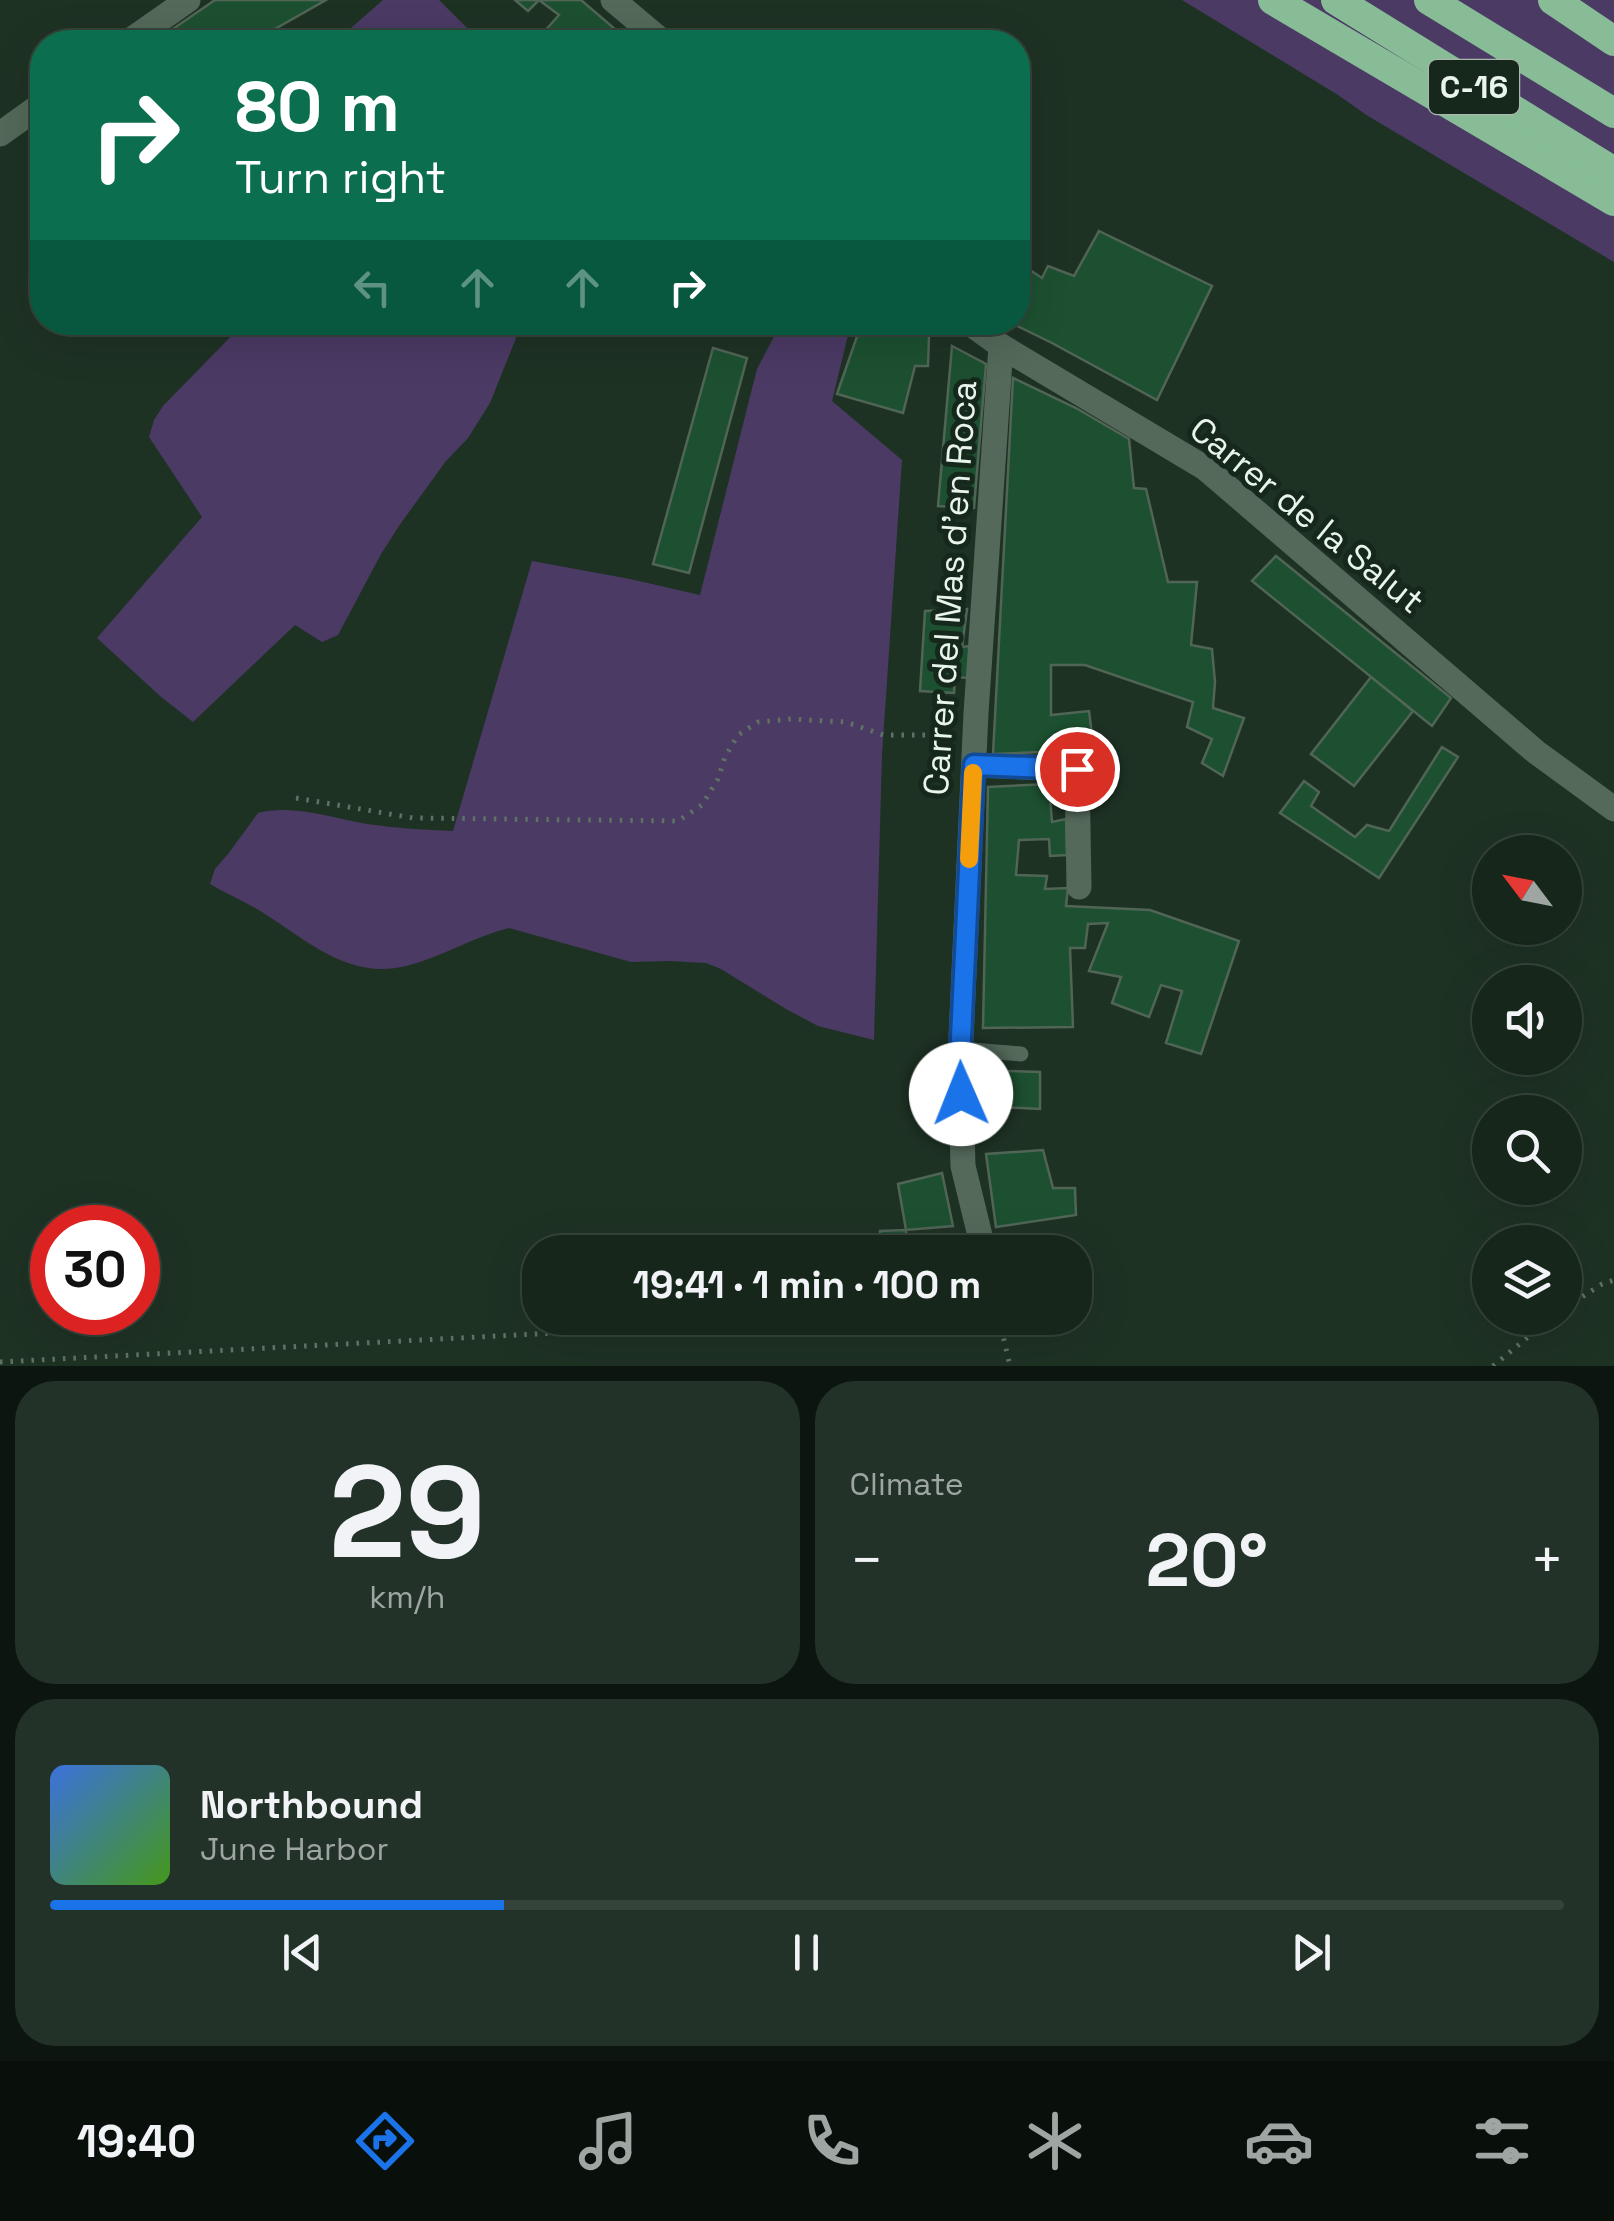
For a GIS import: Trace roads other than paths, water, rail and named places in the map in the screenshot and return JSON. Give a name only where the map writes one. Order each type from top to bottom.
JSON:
[{"type":"highway","points":[[1273,0],[1614,201]]},
{"type":"highway","name":"C-16","points":[[1336,0],[1614,172]]},
{"type":"highway","name":"C-16","points":[[1429,0],[1614,113]]},
{"type":"highway","points":[[1553,0],[1614,41]]},
{"type":"street","points":[[145,30],[188,0]]},
{"type":"street","points":[[612,0],[648,30]]},
{"type":"street","points":[[0,134],[30,113]]},
{"type":"street","name":"Carrer de la Salut","points":[[986,335],[1205,468],[1536,752],[1614,809]]},
{"type":"street","name":"Carrer del Mas d'en Roca","points":[[980,1235],[964,1166],[960,1049],[975,736],[1001,346]]},
{"type":"street","points":[[974,765],[1077,769],[1080,887]]},
{"type":"lane","points":[[960,1049],[1021,1054]]}]
